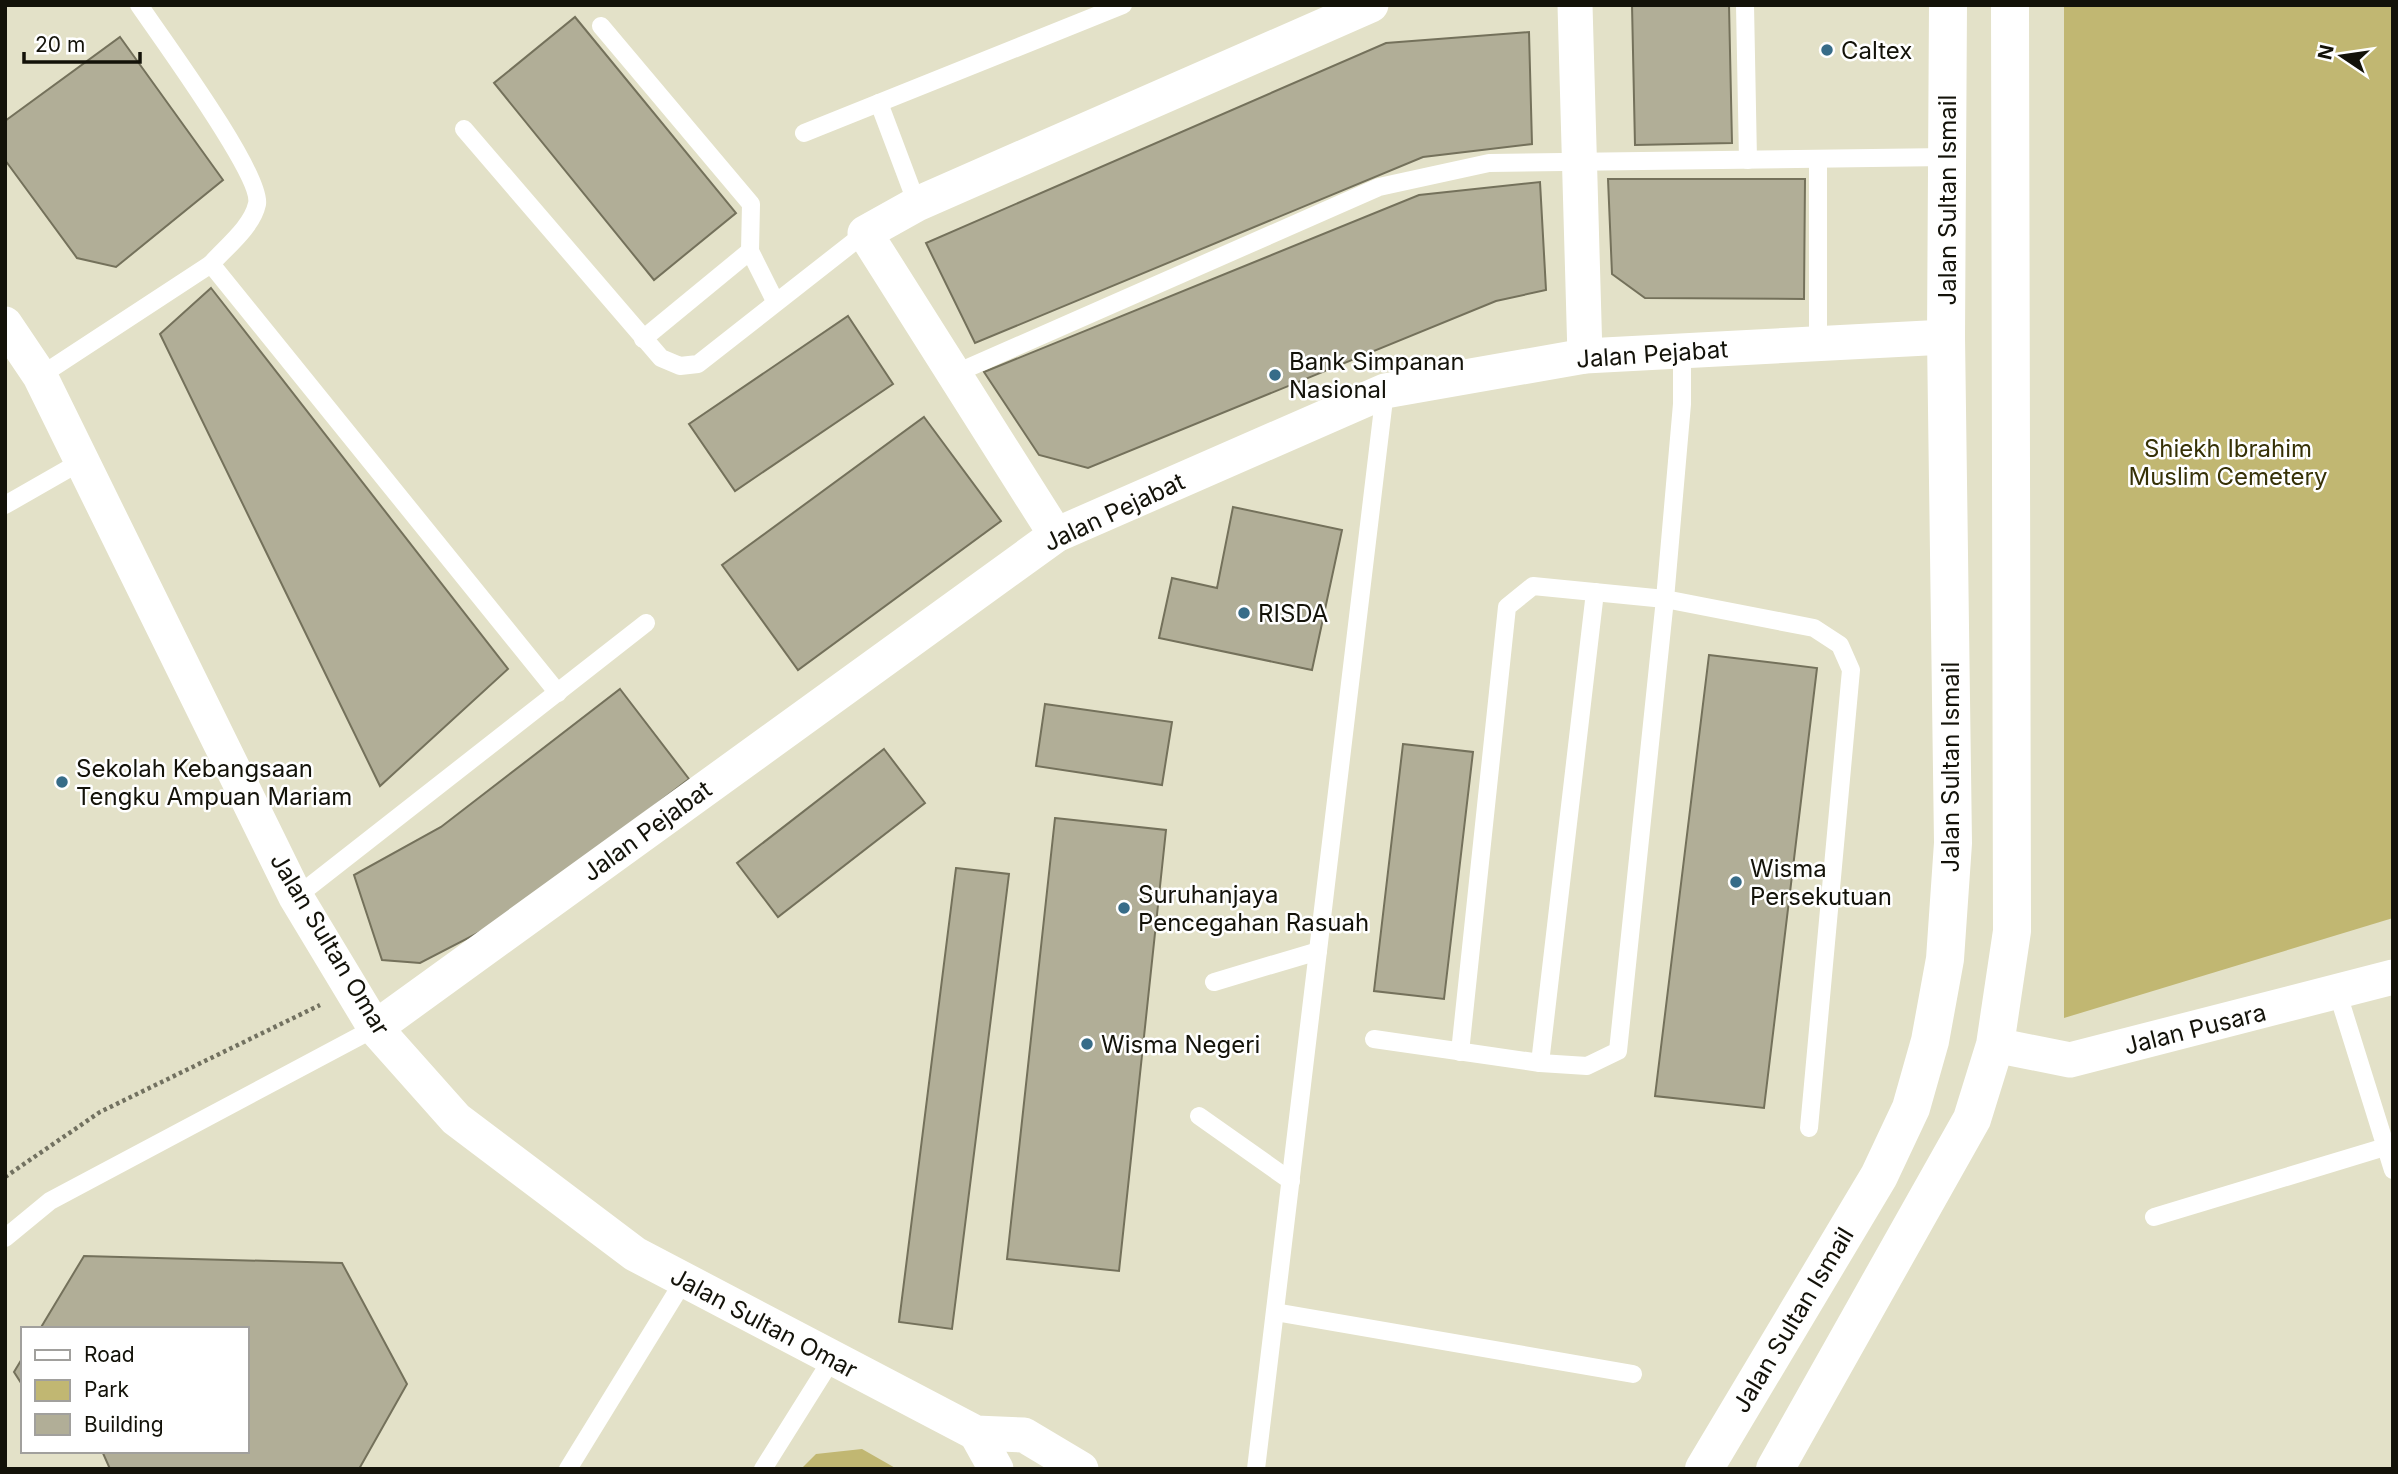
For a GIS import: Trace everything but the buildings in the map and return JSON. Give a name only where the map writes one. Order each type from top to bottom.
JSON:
[{"type":"main road","name":"Jalan Sultan Ismail","points":[[1704,1469],[1879,1176],[1911,1108],[1930,1041],[1945,959],[1953,843],[1946,337],[1948,5]]},
{"type":"main road","points":[[1775,1469],[1972,1119],[1995,1045],[2012,931],[2010,5]]},
{"type":"street","points":[[1056,535],[865,233],[918,204],[1371,5]]},
{"type":"street","points":[[1575,5],[1586,356]]},
{"type":"street","name":"Jalan Sultan Omar","points":[[5,324],[40,376],[296,897],[375,1028],[456,1119],[635,1254],[683,1282],[976,1433],[1024,1435],[1081,1469]]},
{"type":"street","name":"Jalan Pejabat","points":[[375,1028],[1056,535],[1385,391],[1586,356],[1946,337]]},
{"type":"street","name":"Jalan Pusara","points":[[1995,1045],[2070,1060],[2338,994],[2393,977]]},
{"type":"street","points":[[976,1433],[996,1469]]},
{"type":"lane","points":[[40,376],[211,264],[246,225],[257,203],[253,181],[216,119],[139,5]]},
{"type":"lane","points":[[804,133],[1123,5]]},
{"type":"lane","points":[[1745,5],[1748,160]]},
{"type":"lane","points":[[601,26],[751,204],[750,251],[775,302]]},
{"type":"lane","points":[[879,103],[918,204]]},
{"type":"lane","points":[[464,129],[660,358],[680,366],[698,364],[865,233]]},
{"type":"lane","points":[[954,374],[1379,187],[1489,163],[1947,157]]},
{"type":"lane","points":[[1818,159],[1818,343]]},
{"type":"lane","points":[[643,339],[750,251]]},
{"type":"lane","points":[[211,264],[558,693]]},
{"type":"lane","points":[[1374,1039],[1540,1063],[1587,1066],[1618,1051],[1665,599],[1682,404],[1682,350]]},
{"type":"lane","points":[[1256,1469],[1385,391]]},
{"type":"lane","points":[[5,505],[82,461]]},
{"type":"lane","points":[[1460,1052],[1507,607],[1532,586],[1665,599],[1814,628],[1840,645],[1851,670],[1809,1128]]},
{"type":"lane","points":[[1540,1063],[1595,592]]},
{"type":"lane","points":[[296,897],[646,623]]},
{"type":"lane","points":[[1214,982],[1318,951]]},
{"type":"lane","points":[[2338,994],[2393,1170]]},
{"type":"lane","points":[[5,1238],[50,1201],[375,1028]]},
{"type":"lane","points":[[1199,1116],[1291,1181]]},
{"type":"lane","points":[[2154,1217],[2385,1147]]},
{"type":"lane","points":[[568,1469],[683,1282]]},
{"type":"lane","points":[[1275,1312],[1633,1374]]},
{"type":"lane","points":[[763,1469],[832,1359]]},
{"type":"path","points":[[5,1177],[100,1112],[352,989]]},
{"type":"green space","name":"Shiekh Ibrahim Muslim Cemetery","points":[[2064,5],[2393,5],[2393,918],[2064,1018]]},
{"type":"green space","points":[[862,1449],[897,1469],[801,1469],[816,1454]]},
{"type":"place","name":"Caltex","points":[[1827,50]]},
{"type":"place","name":"Bank Simpanan Nasional","points":[[1275,375]]},
{"type":"place","name":"RISDA","points":[[1244,613]]},
{"type":"place","name":"Sekolah Kebangsaan Tengku Ampuan Mariam","points":[[62,782]]},
{"type":"place","name":"Wisma Persekutuan","points":[[1736,882]]},
{"type":"place","name":"Suruhanjaya Pencegahan Rasuah","points":[[1124,908]]},
{"type":"place","name":"Wisma Negeri","points":[[1087,1044]]}]
